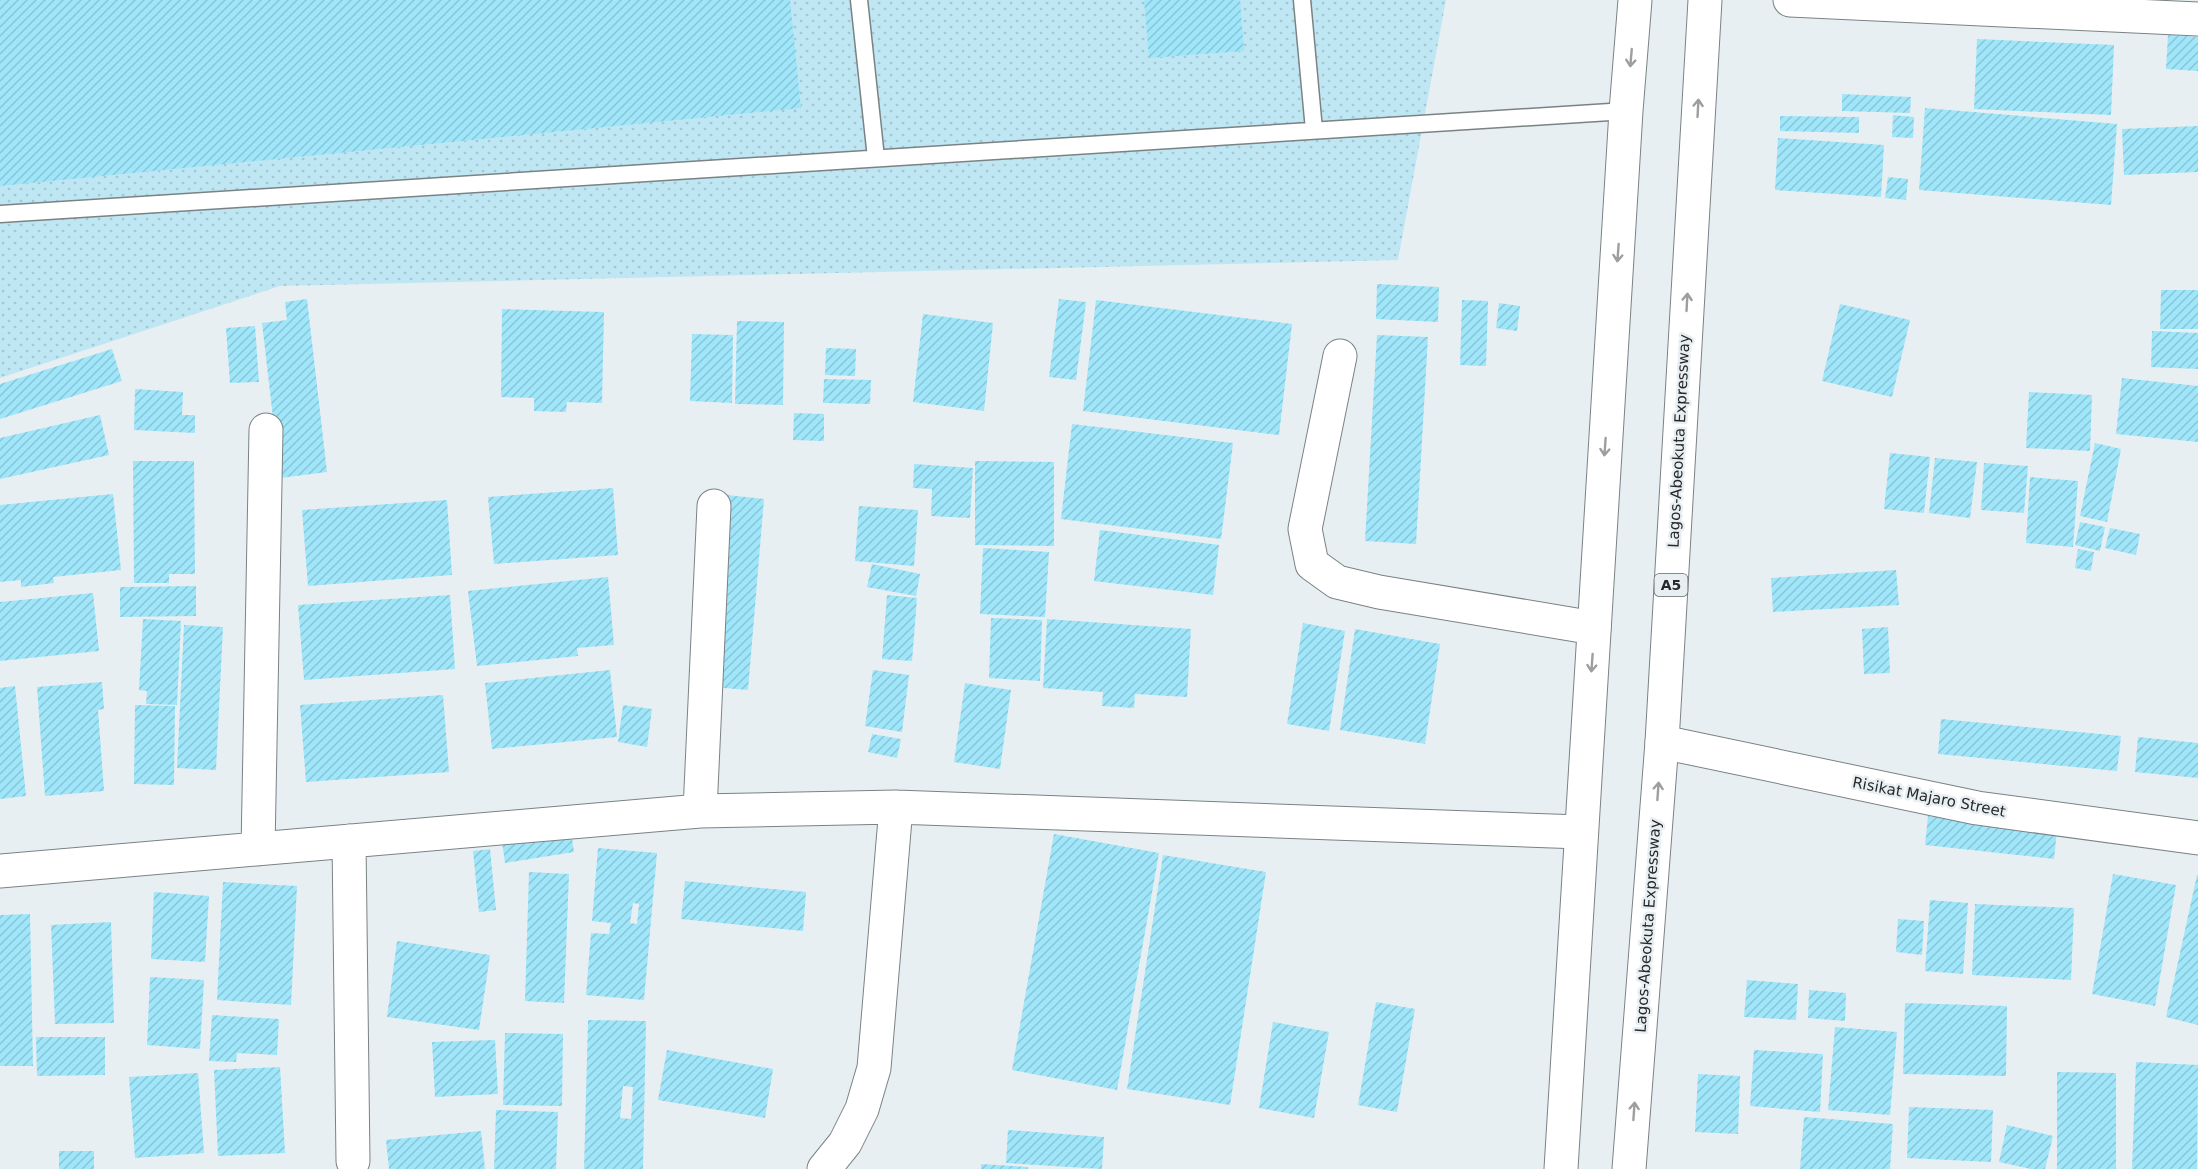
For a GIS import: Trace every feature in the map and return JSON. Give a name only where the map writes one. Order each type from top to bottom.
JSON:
[{"type":"main road","points":[[1561,1169],[1626,111],[1635,0]]},
{"type":"main road","name":"Lagos-Abeokuta Expressway","points":[[1629,1169],[1662,742],[1705,0]]},
{"type":"main road","points":[[1790,0],[2198,19]]},
{"type":"main road","points":[[1340,356],[1305,529],[1312,564],[1337,582],[1379,592],[1594,628]]},
{"type":"main road","points":[[258,849],[266,430]]},
{"type":"main road","points":[[700,811],[714,506]]},
{"type":"main road","name":"Risikat Majaro Street","points":[[1662,742],[1977,808],[2198,838]]},
{"type":"main road","points":[[0,871],[700,811],[896,807],[1581,832]]},
{"type":"main road","points":[[824,1169],[845,1143],[862,1109],[874,1068],[896,807]]},
{"type":"main road","points":[[349,841],[352,1161]]},
{"type":"lane","points":[[860,0],[876,158]]},
{"type":"lane","points":[[1302,0],[1314,130]]},
{"type":"lane","points":[[0,214],[1626,111]]},
{"type":"shaded area","points":[[0,0],[1446,0],[1398,260],[280,286],[0,378]]},
{"type":"building","points":[[0,0],[790,0],[801,108],[0,186]]},
{"type":"building","points":[[1144,0],[1240,0],[1244,51],[1149,58]]},
{"type":"building","points":[[2168,35],[2198,37],[2198,71],[2166,69]]},
{"type":"building","points":[[1977,39],[2114,45],[2111,115],[1974,109]]},
{"type":"building","points":[[1842,94],[1911,97],[1910,113],[1842,111]]},
{"type":"building","points":[[1925,108],[2117,124],[2111,205],[1919,190]]},
{"type":"building","points":[[1893,115],[1914,117],[1913,138],[1892,137]]},
{"type":"building","points":[[1780,116],[1859,117],[1859,133],[1780,131]]},
{"type":"building","points":[[2198,126],[2198,172],[2124,175],[2122,129]]},
{"type":"building","points":[[1778,138],[1884,145],[1881,197],[1775,190]]},
{"type":"building","points":[[1888,177],[1908,179],[1906,200],[1885,198]]},
{"type":"building","points":[[1377,284],[1439,287],[1438,322],[1376,319]]},
{"type":"building","points":[[2161,290],[2198,290],[2198,329],[2160,329]]},
{"type":"building","points":[[307,299],[327,472],[280,478],[262,323],[287,320],[285,302]]},
{"type":"building","points":[[1059,299],[1086,302],[1076,380],[1049,377]]},
{"type":"building","points":[[1096,300],[1292,324],[1279,435],[1083,411]]},
{"type":"building","points":[[1462,300],[1488,301],[1486,366],[1460,365]]},
{"type":"building","points":[[1499,303],[1520,306],[1517,331],[1496,328]]},
{"type":"building","points":[[1840,304],[1910,320],[1892,397],[1822,381]]},
{"type":"building","points":[[502,309],[604,312],[602,403],[567,402],[566,412],[534,411],[534,398],[501,397]]},
{"type":"building","points":[[923,314],[993,323],[984,411],[913,402]]},
{"type":"building","points":[[737,321],[784,322],[783,405],[735,404]]},
{"type":"building","points":[[255,326],[259,382],[230,383],[226,328]]},
{"type":"building","points":[[2152,331],[2198,333],[2198,369],[2151,367]]},
{"type":"building","points":[[692,334],[733,335],[732,403],[690,401]]},
{"type":"building","points":[[1377,335],[1428,337],[1416,544],[1365,541]]},
{"type":"building","points":[[826,348],[856,349],[855,376],[825,375]]},
{"type":"building","points":[[112,349],[122,381],[0,419],[0,384]]},
{"type":"building","points":[[2122,378],[2198,386],[2198,442],[2116,434]]},
{"type":"building","points":[[824,379],[871,380],[870,404],[823,403]]},
{"type":"building","points":[[135,389],[183,392],[182,415],[195,415],[195,433],[134,430]]},
{"type":"building","points":[[2029,392],[2092,395],[2090,451],[2026,448]]},
{"type":"building","points":[[794,413],[824,414],[824,441],[793,440]]},
{"type":"building","points":[[100,415],[109,455],[0,479],[0,438]]},
{"type":"building","points":[[1072,424],[1233,443],[1221,539],[1061,519]]},
{"type":"building","points":[[2095,443],[2121,449],[2107,522],[2080,516]]},
{"type":"building","points":[[1890,453],[1930,457],[1924,513],[1884,509]]},
{"type":"building","points":[[1935,458],[1977,462],[1970,518],[1929,513]]},
{"type":"building","points":[[133,461],[194,461],[195,574],[169,574],[169,583],[134,583]]},
{"type":"building","points":[[975,461],[1054,462],[1054,546],[975,545]]},
{"type":"building","points":[[1984,463],[2028,466],[2024,513],[1981,510]]},
{"type":"building","points":[[914,464],[973,468],[970,518],[931,516],[932,489],[913,488]]},
{"type":"building","points":[[2030,477],[2078,481],[2073,547],[2026,543]]},
{"type":"building","points":[[613,488],[618,555],[494,564],[488,497]]},
{"type":"building","points":[[113,494],[121,570],[53,577],[54,583],[21,587],[21,580],[0,582],[0,505]]},
{"type":"building","points":[[727,495],[764,499],[748,690],[712,687]]},
{"type":"building","points":[[447,500],[452,575],[308,586],[302,510]]},
{"type":"building","points":[[859,506],[918,510],[914,566],[855,561]]},
{"type":"building","points":[[2080,522],[2105,527],[2100,551],[2075,545]]},
{"type":"building","points":[[2110,528],[2140,534],[2136,555],[2105,548]]},
{"type":"building","points":[[1100,530],[1219,545],[1213,595],[1094,581]]},
{"type":"building","points":[[983,548],[1049,552],[1045,617],[980,614]]},
{"type":"building","points":[[2078,549],[2094,552],[2091,571],[2075,568]]},
{"type":"building","points":[[872,564],[920,574],[916,596],[867,587]]},
{"type":"building","points":[[1896,570],[1899,605],[1773,612],[1771,578]]},
{"type":"building","points":[[608,577],[614,645],[577,648],[578,656],[477,666],[468,591]]},
{"type":"building","points":[[196,586],[196,616],[120,617],[120,587]]},
{"type":"building","points":[[93,593],[99,651],[0,661],[0,602]]},
{"type":"building","points":[[450,595],[455,669],[304,680],[298,605]]},
{"type":"building","points":[[887,595],[917,598],[912,661],[882,659]]},
{"type":"building","points":[[991,618],[1042,620],[1040,681],[989,678]]},
{"type":"building","points":[[143,619],[181,621],[177,705],[146,704],[147,691],[139,690]]},
{"type":"building","points":[[1047,619],[1191,629],[1187,697],[1135,694],[1134,708],[1102,706],[1103,692],[1043,688]]},
{"type":"building","points":[[1303,623],[1345,631],[1329,731],[1287,724]]},
{"type":"building","points":[[184,625],[223,627],[216,770],[177,768]]},
{"type":"building","points":[[1888,627],[1890,673],[1864,674],[1862,629]]},
{"type":"building","points":[[1355,629],[1440,644],[1425,744],[1340,730]]},
{"type":"building","points":[[610,670],[617,737],[492,749],[485,683]]},
{"type":"building","points":[[873,670],[909,675],[902,732],[865,726]]},
{"type":"building","points":[[102,682],[104,709],[98,710],[104,791],[45,796],[37,687]]},
{"type":"building","points":[[965,683],[1011,690],[1000,769],[954,762]]},
{"type":"building","points":[[15,686],[26,796],[0,799],[0,688]]},
{"type":"building","points":[[443,695],[449,772],[306,782],[300,705]]},
{"type":"building","points":[[135,705],[175,706],[174,785],[134,784]]},
{"type":"building","points":[[623,705],[652,709],[647,747],[618,742]]},
{"type":"building","points":[[1941,719],[2121,736],[2117,771],[1938,754]]},
{"type":"building","points":[[872,734],[901,739],[897,758],[868,752]]},
{"type":"building","points":[[2138,737],[2198,743],[2198,778],[2135,772]]},
{"type":"building","points":[[1928,816],[2057,830],[2054,859],[1925,845]]},
{"type":"building","points":[[562,826],[564,839],[572,838],[574,852],[505,863],[501,835]]},
{"type":"building","points":[[1054,834],[1159,853],[1117,1090],[1012,1070]]},
{"type":"building","points":[[598,848],[657,853],[644,1000],[586,995],[591,933],[609,934],[611,923],[592,921]],"holes":[[[633,903],[639,904],[637,924],[630,923]]]},
{"type":"building","points":[[490,849],[496,910],[479,912],[473,851]]},
{"type":"building","points":[[1163,855],[1266,872],[1230,1105],[1127,1089]]},
{"type":"building","points":[[529,872],[569,874],[564,1003],[525,1001]]},
{"type":"building","points":[[2113,874],[2176,885],[2155,1006],[2092,994]]},
{"type":"building","points":[[2198,875],[2198,1025],[2166,1017]]},
{"type":"building","points":[[685,881],[806,892],[803,931],[681,919]]},
{"type":"building","points":[[223,882],[297,886],[291,1005],[217,1000]]},
{"type":"building","points":[[154,892],[209,896],[205,962],[151,959]]},
{"type":"building","points":[[1930,900],[1968,903],[1963,974],[1925,971]]},
{"type":"building","points":[[1975,904],[2074,908],[2071,980],[1972,975]]},
{"type":"building","points":[[30,914],[33,1066],[0,1066],[0,915]]},
{"type":"building","points":[[1898,919],[1924,921],[1922,955],[1896,952]]},
{"type":"building","points":[[111,922],[114,1023],[55,1024],[51,925]]},
{"type":"building","points":[[397,941],[490,955],[479,1030],[387,1017]]},
{"type":"building","points":[[150,977],[204,980],[200,1049],[147,1045]]},
{"type":"building","points":[[1747,980],[1798,984],[1796,1020],[1744,1017]]},
{"type":"building","points":[[1809,990],[1846,993],[1845,1021],[1808,1018]]},
{"type":"building","points":[[1376,1002],[1415,1009],[1397,1112],[1358,1105]]},
{"type":"building","points":[[1905,1003],[2007,1006],[2006,1076],[1903,1074]]},
{"type":"building","points":[[212,1015],[279,1019],[277,1055],[237,1053],[236,1062],[209,1061]]},
{"type":"building","points":[[588,1020],[646,1021],[643,1169],[584,1169]],"holes":[[[623,1086],[633,1087],[631,1119],[620,1118]]]},
{"type":"building","points":[[1273,1022],[1329,1032],[1314,1118],[1259,1108]]},
{"type":"building","points":[[1835,1027],[1897,1032],[1890,1115],[1828,1110]]},
{"type":"building","points":[[505,1033],[563,1034],[562,1106],[503,1105]]},
{"type":"building","points":[[36,1037],[105,1037],[105,1075],[37,1076]]},
{"type":"building","points":[[495,1040],[498,1094],[435,1097],[432,1042]]},
{"type":"building","points":[[667,1050],[773,1069],[765,1118],[658,1100]]},
{"type":"building","points":[[1754,1050],[1823,1054],[1820,1112],[1750,1106]]},
{"type":"building","points":[[2136,1062],[2198,1065],[2197,1169],[2132,1169]]},
{"type":"building","points":[[280,1067],[285,1153],[218,1156],[214,1070]]},
{"type":"building","points":[[2057,1072],[2116,1073],[2116,1169],[2057,1169]]},
{"type":"building","points":[[198,1073],[204,1153],[135,1158],[129,1077]]},
{"type":"building","points":[[1698,1074],[1740,1076],[1738,1134],[1695,1132]]},
{"type":"building","points":[[1909,1107],[1993,1110],[1991,1162],[1907,1158]]},
{"type":"building","points":[[496,1110],[558,1112],[556,1169],[494,1169]]},
{"type":"building","points":[[1804,1117],[1893,1124],[1890,1169],[1800,1169]]},
{"type":"building","points":[[2007,1125],[2053,1136],[2045,1169],[2031,1169],[1999,1162]]},
{"type":"building","points":[[1008,1130],[1104,1137],[1102,1169],[1006,1163]]},
{"type":"building","points":[[481,1131],[485,1169],[389,1169],[386,1140]]},
{"type":"building","points":[[59,1151],[94,1151],[94,1169],[59,1169]]},
{"type":"building","points":[[981,1164],[1028,1167],[1028,1169],[981,1169]]}]
